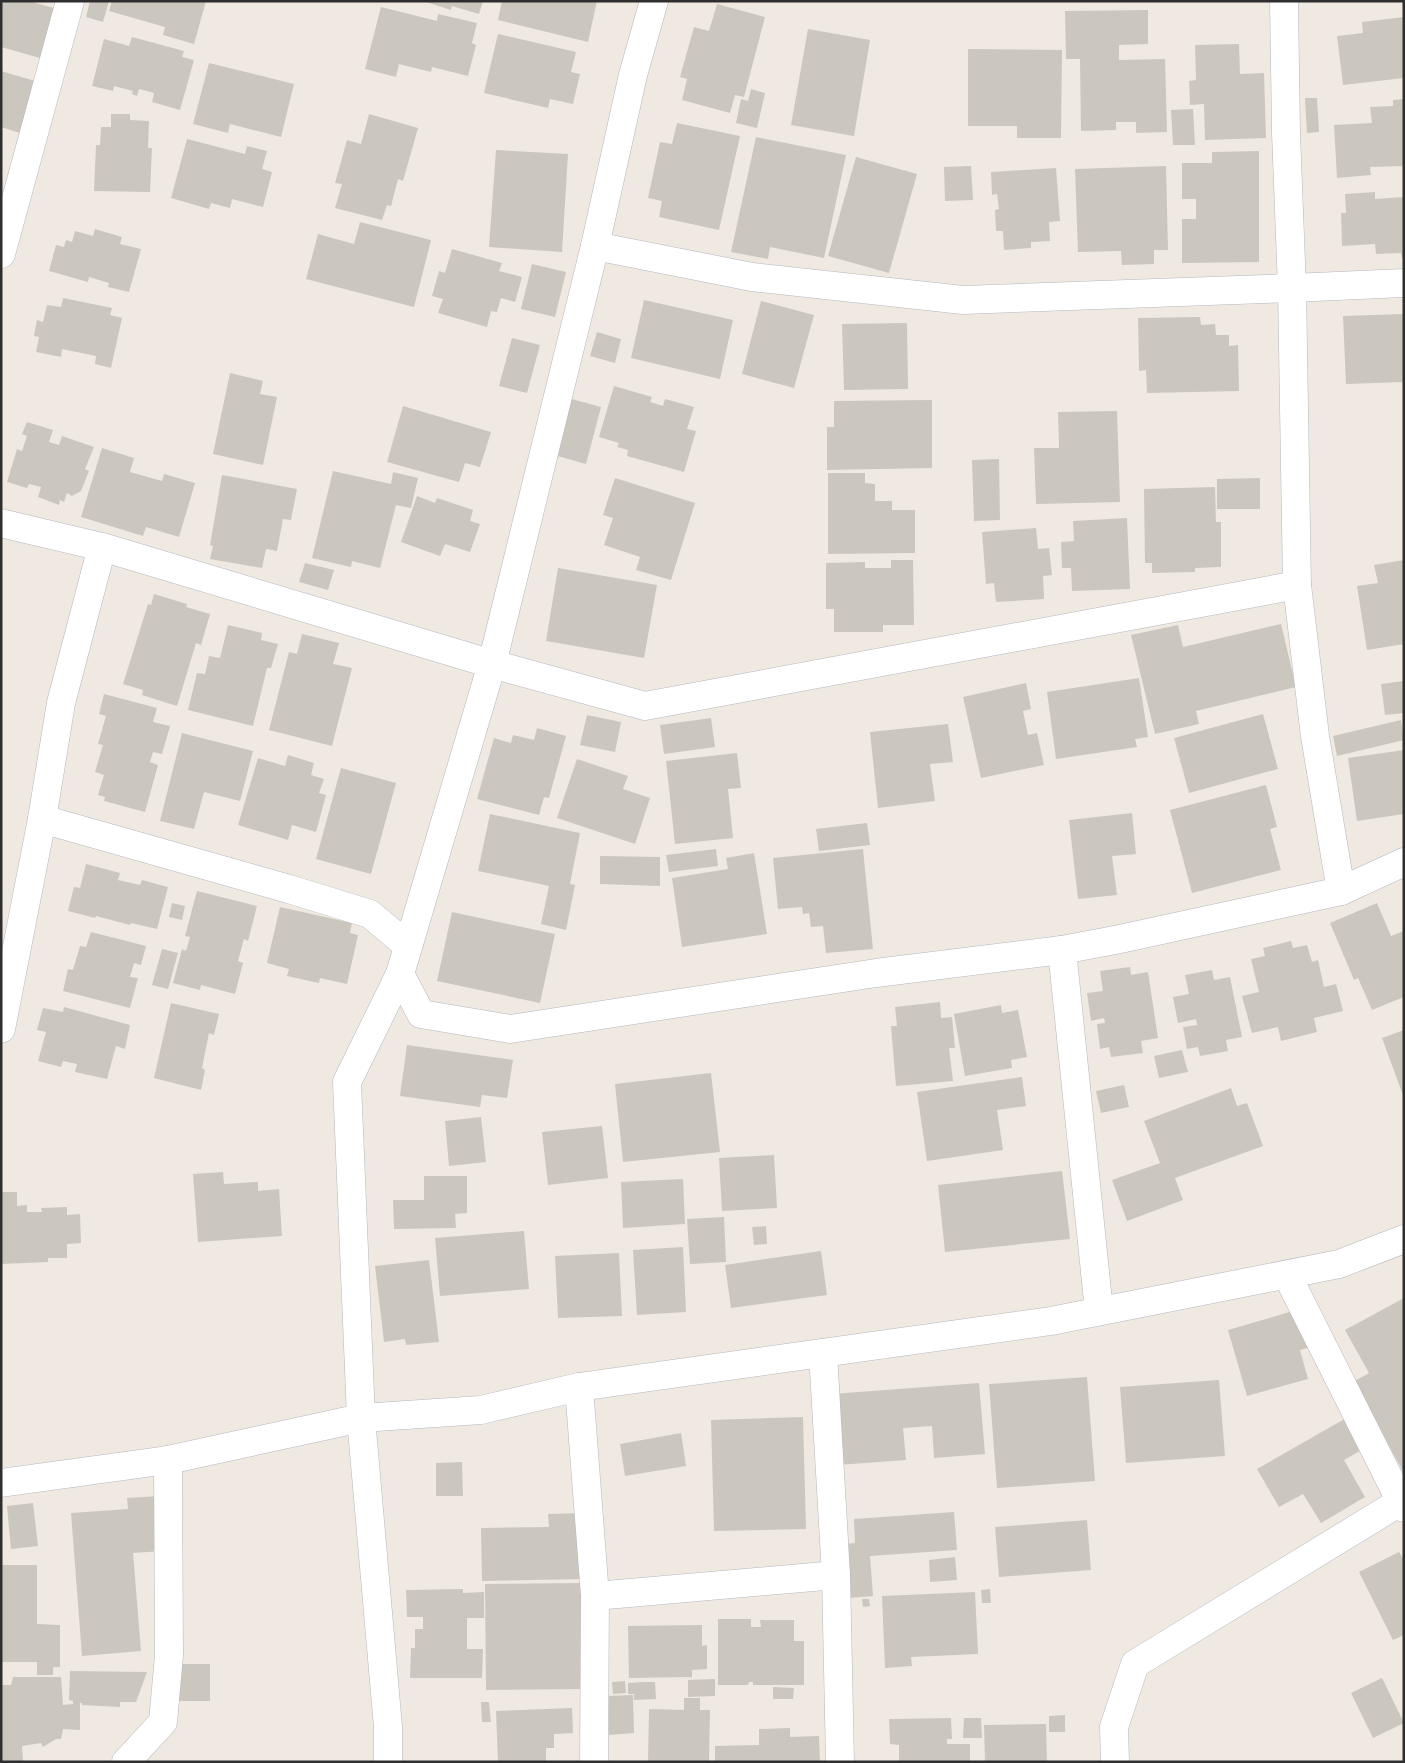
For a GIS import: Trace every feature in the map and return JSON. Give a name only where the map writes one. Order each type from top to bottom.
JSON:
[{"type":"street","points":[[1,254],[70,1]]},
{"type":"street","points":[[388,1762],[388,1727],[361,1418],[347,1082],[400,974],[492,664],[595,246],[634,75],[654,1]]},
{"type":"street","points":[[1284,1],[1286,133],[1292,288],[1297,585],[1315,736],[1342,891]]},
{"type":"street","points":[[595,246],[752,277],[963,300],[1404,282]]},
{"type":"street","points":[[1,523],[102,547],[492,664],[645,706],[1297,585]]},
{"type":"street","points":[[1,1029],[42,819],[61,703],[102,547]]},
{"type":"street","points":[[42,819],[370,914],[408,946]]},
{"type":"street","points":[[400,974],[421,1014],[510,1029],[876,973],[1062,950],[1342,891],[1404,862]]},
{"type":"street","points":[[1062,950],[1099,1311]]},
{"type":"street","points":[[1,1483],[168,1460],[361,1418],[481,1410],[579,1387],[1051,1321],[1339,1264],[1404,1239]]},
{"type":"street","points":[[1114,1762],[1114,1727],[1135,1664],[1402,1505],[1287,1275]]},
{"type":"street","points":[[823,1353],[836,1575],[840,1762]]},
{"type":"street","points":[[579,1387],[595,1596],[594,1762]]},
{"type":"street","points":[[126,1762],[163,1722],[169,1655],[168,1460]]},
{"type":"street","points":[[595,1596],[836,1575]]},
{"type":"building","points":[[1,1],[28,1],[54,8],[40,58],[1,47]]},
{"type":"building","points":[[90,1],[109,1],[103,22],[86,17]]},
{"type":"building","points":[[112,1],[206,1],[194,44],[163,35],[165,27],[109,11]]},
{"type":"building","points":[[423,1],[483,1],[479,14],[452,6],[451,10]]},
{"type":"building","points":[[502,1],[597,1],[588,42],[498,20]]},
{"type":"building","points":[[717,4],[765,17],[744,97],[735,95],[730,113],[682,100],[687,79],[680,77],[694,27],[709,31]]},
{"type":"building","points":[[381,7],[437,21],[438,14],[477,23],[472,43],[476,45],[468,76],[432,67],[431,72],[399,64],[396,77],[365,69]]},
{"type":"building","points":[[1148,10],[1148,44],[1119,45],[1119,60],[1165,59],[1167,132],[1136,133],[1136,122],[1116,122],[1116,130],[1081,131],[1080,59],[1066,59],[1065,11]]},
{"type":"building","points":[[1404,17],[1404,78],[1343,85],[1337,36],[1363,33],[1362,22]]},
{"type":"building","points":[[808,29],[870,40],[854,136],[791,125]]},
{"type":"building","points":[[498,34],[576,52],[571,72],[580,74],[573,104],[550,99],[548,108],[484,93]]},
{"type":"building","points":[[132,37],[184,51],[182,57],[194,60],[180,110],[152,102],[154,93],[139,89],[137,96],[132,94],[133,91],[114,86],[113,91],[92,86],[104,39],[129,46]]},
{"type":"building","points":[[1239,44],[1240,74],[1264,73],[1266,138],[1205,140],[1204,104],[1190,105],[1189,81],[1196,80],[1195,45]]},
{"type":"building","points":[[968,49],[1062,50],[1061,138],[1017,138],[1017,126],[968,126]]},
{"type":"building","points":[[209,63],[294,84],[281,137],[230,124],[228,133],[193,124]]},
{"type":"building","points":[[1,71],[35,81],[20,133],[1,127]]},
{"type":"building","points":[[751,89],[765,93],[757,128],[736,123],[741,99],[748,101]]},
{"type":"building","points":[[1305,98],[1317,98],[1319,132],[1307,133]]},
{"type":"building","points":[[1404,99],[1404,166],[1370,167],[1371,175],[1337,178],[1334,125],[1372,123],[1370,107],[1393,106],[1393,100]]},
{"type":"building","points":[[1193,109],[1195,145],[1173,145],[1171,110]]},
{"type":"building","points":[[111,114],[130,114],[130,120],[149,121],[148,148],[152,148],[150,192],[94,191],[96,145],[100,145],[101,127],[111,127]]},
{"type":"building","points":[[369,114],[418,128],[403,181],[398,179],[391,206],[387,205],[382,220],[335,208],[342,184],[335,183],[347,140],[361,144]]},
{"type":"building","points":[[677,123],[740,136],[719,230],[659,217],[662,201],[648,198],[660,142],[672,144]]},
{"type":"building","points":[[756,137],[846,155],[824,258],[770,247],[768,259],[731,252]]},
{"type":"building","points":[[187,139],[245,154],[247,146],[267,151],[262,169],[272,172],[263,207],[232,199],[230,208],[211,203],[209,209],[171,198]]},
{"type":"building","points":[[496,150],[568,154],[562,252],[489,247]]},
{"type":"building","points":[[1259,151],[1259,262],[1182,263],[1182,219],[1196,219],[1196,199],[1182,199],[1182,163],[1212,163],[1212,152]]},
{"type":"building","points":[[856,157],[917,174],[889,273],[828,256]]},
{"type":"building","points":[[971,166],[973,200],[945,201],[944,167]]},
{"type":"building","points":[[1166,166],[1168,250],[1154,250],[1154,264],[1122,265],[1121,251],[1078,252],[1075,169]]},
{"type":"building","points":[[1056,168],[1060,221],[1049,222],[1050,241],[1031,242],[1031,248],[1004,250],[1003,231],[996,231],[995,210],[999,209],[997,194],[992,195],[991,172]]},
{"type":"building","points":[[1375,192],[1375,199],[1404,197],[1404,258],[1402,258],[1401,253],[1376,254],[1375,244],[1342,246],[1341,213],[1346,213],[1345,194]]},
{"type":"building","points":[[360,222],[431,240],[414,307],[306,279],[318,234],[354,244]]},
{"type":"building","points":[[95,229],[122,237],[120,244],[141,249],[129,292],[108,287],[109,283],[89,277],[88,282],[49,271],[56,245],[64,247],[66,240],[72,242],[75,231],[93,236]]},
{"type":"building","points":[[452,249],[502,263],[499,271],[522,277],[515,302],[501,298],[497,312],[491,311],[487,327],[438,313],[443,299],[432,296],[439,271],[445,273]]},
{"type":"building","points":[[532,264],[566,272],[555,317],[521,309]]},
{"type":"building","points":[[63,298],[112,308],[110,315],[122,318],[111,368],[95,364],[96,356],[62,349],[61,357],[36,352],[39,337],[34,336],[37,320],[43,322],[47,305],[61,307]]},
{"type":"building","points":[[644,300],[733,320],[720,379],[631,358]]},
{"type":"building","points":[[761,301],[814,315],[794,388],[742,374]]},
{"type":"building","points":[[1404,314],[1404,382],[1346,384],[1343,316]]},
{"type":"building","points":[[1200,317],[1201,325],[1215,324],[1216,335],[1229,335],[1229,346],[1238,345],[1239,391],[1147,393],[1146,370],[1139,371],[1138,318]]},
{"type":"building","points":[[907,323],[908,389],[844,390],[842,324]]},
{"type":"building","points":[[597,332],[621,339],[615,363],[590,356]]},
{"type":"building","points":[[512,338],[540,345],[527,393],[499,386]]},
{"type":"building","points":[[230,373],[263,381],[260,394],[277,397],[263,465],[213,454]]},
{"type":"building","points":[[614,386],[652,397],[650,402],[663,406],[665,399],[694,407],[687,429],[696,431],[684,472],[627,456],[628,450],[617,447],[619,443],[599,437]]},
{"type":"building","points":[[568,398],[601,407],[586,464],[554,455]]},
{"type":"building","points":[[932,400],[932,468],[827,470],[827,427],[834,427],[834,401]]},
{"type":"building","points":[[403,406],[491,432],[480,467],[465,463],[459,482],[387,462]]},
{"type":"building","points":[[1117,411],[1120,502],[1036,504],[1034,448],[1059,448],[1058,412]]},
{"type":"building","points":[[27,422],[53,430],[49,442],[59,445],[62,436],[94,447],[85,469],[89,471],[81,491],[72,496],[67,493],[64,502],[60,500],[59,505],[38,497],[41,487],[29,484],[27,488],[7,482],[17,449],[22,451],[27,436],[22,434]]},
{"type":"building","points":[[102,448],[134,458],[130,472],[162,481],[164,474],[195,483],[179,537],[146,527],[143,536],[81,517]]},
{"type":"building","points":[[999,459],[1000,520],[974,521],[972,460]]},
{"type":"building","points":[[333,471],[391,484],[393,472],[418,478],[411,508],[396,505],[380,568],[352,561],[351,567],[312,558]]},
{"type":"building","points":[[828,473],[865,473],[865,483],[875,484],[875,501],[892,501],[892,510],[915,510],[915,553],[828,554]]},
{"type":"building","points":[[222,475],[297,489],[291,520],[283,519],[277,551],[266,549],[262,568],[210,559],[213,546],[210,545]]},
{"type":"building","points":[[615,478],[695,503],[671,580],[636,570],[640,557],[604,545],[613,518],[603,515]]},
{"type":"building","points":[[1260,478],[1260,509],[1217,509],[1217,479]]},
{"type":"building","points":[[1215,487],[1216,522],[1221,522],[1221,567],[1195,568],[1195,572],[1152,573],[1152,563],[1145,563],[1144,489]]},
{"type":"building","points":[[417,496],[435,503],[437,498],[473,510],[470,521],[480,524],[470,552],[445,544],[440,556],[401,542]]},
{"type":"building","points":[[1127,518],[1130,589],[1072,591],[1071,568],[1062,568],[1061,542],[1074,541],[1073,521]]},
{"type":"building","points":[[1036,528],[1038,549],[1049,548],[1052,575],[1043,576],[1044,599],[996,602],[994,583],[986,584],[982,532]]},
{"type":"building","points":[[891,560],[913,560],[914,625],[883,625],[883,632],[834,632],[834,609],[826,609],[826,563],[865,562],[865,568],[891,568]]},
{"type":"building","points":[[1404,560],[1404,644],[1367,650],[1357,586],[1378,583],[1374,565]]},
{"type":"building","points":[[305,563],[334,570],[328,590],[299,582]]},
{"type":"building","points":[[558,568],[657,585],[644,658],[546,641]]},
{"type":"building","points":[[154,594],[187,604],[186,607],[210,614],[201,645],[196,643],[177,706],[142,695],[143,690],[123,684],[148,604],[151,605]]},
{"type":"building","points":[[1281,624],[1296,687],[1196,711],[1199,724],[1155,734],[1131,635],[1178,625],[1183,647]]},
{"type":"building","points":[[228,625],[262,633],[261,640],[278,644],[271,668],[267,668],[253,726],[188,710],[197,673],[205,674],[209,656],[220,658]]},
{"type":"building","points":[[302,634],[339,643],[333,664],[352,668],[332,746],[269,730],[289,652],[297,654]]},
{"type":"building","points":[[1139,678],[1148,737],[1135,739],[1137,747],[1056,759],[1047,692]]},
{"type":"building","points":[[1404,681],[1404,713],[1385,715],[1381,684]]},
{"type":"building","points":[[1026,683],[1031,709],[1023,711],[1028,735],[1037,733],[1044,765],[981,778],[963,697]]},
{"type":"building","points":[[104,694],[157,708],[153,722],[170,726],[162,754],[153,752],[150,762],[158,765],[145,812],[104,801],[105,797],[98,795],[104,775],[95,772],[103,745],[98,744],[106,716],[99,714]]},
{"type":"building","points":[[1263,714],[1278,769],[1189,793],[1174,738]]},
{"type":"building","points":[[587,715],[621,722],[615,752],[580,745]]},
{"type":"building","points":[[711,718],[715,747],[664,754],[660,725]]},
{"type":"building","points":[[1401,720],[1404,740],[1337,756],[1333,736]]},
{"type":"building","points":[[948,724],[953,762],[930,764],[935,801],[878,808],[870,732]]},
{"type":"building","points":[[537,728],[566,736],[549,798],[544,797],[539,815],[477,799],[494,738],[511,743],[513,735],[534,740]]},
{"type":"building","points":[[182,733],[253,751],[240,801],[204,792],[194,829],[160,821]]},
{"type":"building","points":[[1404,750],[1404,814],[1357,821],[1348,758]]},
{"type":"building","points":[[737,753],[741,788],[728,789],[733,838],[675,844],[666,761]]},
{"type":"building","points":[[288,755],[314,763],[311,775],[324,779],[319,793],[326,795],[316,832],[292,825],[288,840],[238,825],[258,758],[285,766]]},
{"type":"building","points":[[577,759],[628,776],[623,789],[650,798],[635,844],[557,818]]},
{"type":"building","points":[[341,768],[396,783],[371,874],[316,859]]},
{"type":"building","points":[[1266,785],[1277,827],[1270,829],[1281,870],[1192,893],[1170,810]]},
{"type":"building","points":[[1132,813],[1136,854],[1112,856],[1117,895],[1078,899],[1069,820]]},
{"type":"building","points":[[490,814],[580,833],[570,884],[575,885],[566,930],[541,924],[549,886],[478,871]]},
{"type":"building","points":[[867,823],[870,845],[819,851],[816,829]]},
{"type":"building","points":[[716,849],[718,866],[669,872],[666,855]]},
{"type":"building","points":[[863,849],[873,949],[826,953],[823,926],[811,927],[809,913],[803,914],[802,907],[778,909],[773,858]]},
{"type":"building","points":[[754,853],[767,934],[682,947],[672,878],[728,869],[726,858]]},
{"type":"building","points":[[600,856],[660,857],[660,886],[600,884]]},
{"type":"building","points":[[86,864],[120,873],[118,880],[140,885],[142,880],[168,887],[157,929],[131,923],[130,925],[96,916],[95,918],[68,911],[74,887],[80,888]]},
{"type":"building","points":[[197,891],[257,906],[248,941],[244,939],[238,961],[243,963],[235,994],[201,985],[200,990],[173,983],[182,949],[186,951],[190,937],[185,936]]},
{"type":"building","points":[[172,903],[185,906],[182,920],[169,917]]},
{"type":"building","points":[[1377,903],[1391,936],[1404,931],[1404,997],[1372,1010],[1358,978],[1354,980],[1330,923]]},
{"type":"building","points":[[280,907],[352,923],[350,933],[358,935],[347,984],[320,978],[319,983],[287,976],[289,969],[267,963]]},
{"type":"building","points":[[452,912],[555,934],[540,1003],[437,981]]},
{"type":"building","points":[[91,932],[146,946],[141,965],[134,963],[130,977],[138,978],[130,1008],[63,991],[68,969],[73,970],[80,946],[86,947]]},
{"type":"building","points":[[1291,941],[1293,948],[1307,945],[1312,962],[1318,960],[1324,987],[1336,984],[1343,1011],[1314,1018],[1317,1032],[1281,1041],[1278,1027],[1252,1033],[1242,996],[1259,992],[1251,959],[1265,956],[1263,948]]},
{"type":"building","points":[[162,949],[178,953],[168,989],[152,985]]},
{"type":"building","points":[[1130,967],[1131,975],[1148,972],[1158,1038],[1141,1041],[1143,1053],[1111,1057],[1109,1047],[1100,1049],[1097,1024],[1105,1023],[1104,1018],[1091,1021],[1087,993],[1103,991],[1100,971]]},
{"type":"building","points":[[1212,970],[1214,980],[1230,977],[1242,1037],[1226,1040],[1228,1051],[1200,1056],[1198,1047],[1187,1049],[1183,1027],[1197,1025],[1196,1019],[1178,1023],[1173,997],[1189,994],[1185,975]]},
{"type":"building","points":[[940,1002],[941,1018],[952,1017],[955,1048],[949,1048],[953,1081],[896,1086],[891,1026],[897,1026],[895,1007]]},
{"type":"building","points":[[171,1003],[219,1014],[214,1035],[209,1033],[202,1068],[205,1070],[201,1090],[154,1078]]},
{"type":"building","points":[[1001,1005],[1002,1013],[1018,1010],[1027,1057],[1011,1060],[1012,1068],[965,1076],[954,1014]]},
{"type":"building","points":[[64,1007],[130,1025],[125,1049],[116,1046],[107,1079],[75,1072],[77,1064],[63,1061],[61,1067],[38,1061],[46,1032],[37,1030],[43,1008],[63,1012]]},
{"type":"building","points":[[1404,1030],[1404,1098],[1382,1038]]},
{"type":"building","points":[[407,1045],[513,1060],[507,1098],[482,1095],[480,1107],[400,1096]]},
{"type":"building","points":[[1182,1050],[1188,1072],[1159,1078],[1154,1056]]},
{"type":"building","points":[[711,1073],[720,1152],[623,1162],[615,1084]]},
{"type":"building","points":[[1022,1077],[1026,1106],[997,1110],[1003,1150],[927,1161],[917,1092]]},
{"type":"building","points":[[1124,1085],[1129,1107],[1101,1113],[1096,1091]]},
{"type":"building","points":[[1231,1088],[1237,1106],[1247,1103],[1263,1146],[1175,1178],[1183,1200],[1127,1221],[1112,1180],[1160,1163],[1144,1121]]},
{"type":"building","points":[[481,1117],[486,1162],[449,1166],[445,1121]]},
{"type":"building","points":[[602,1126],[608,1178],[548,1185],[542,1132]]},
{"type":"building","points":[[774,1155],[777,1208],[722,1211],[719,1158]]},
{"type":"building","points":[[1062,1171],[1070,1239],[945,1252],[938,1185]]},
{"type":"building","points":[[223,1172],[224,1184],[258,1182],[258,1191],[279,1189],[282,1236],[198,1242],[193,1174]]},
{"type":"building","points":[[424,1176],[467,1176],[467,1213],[455,1214],[456,1228],[394,1229],[393,1200],[424,1200]]},
{"type":"building","points":[[683,1179],[685,1224],[623,1228],[621,1182]]},
{"type":"building","points":[[1,1192],[17,1192],[17,1206],[27,1205],[27,1212],[42,1212],[41,1208],[67,1207],[67,1215],[80,1214],[81,1243],[67,1244],[67,1258],[48,1258],[48,1262],[2,1264]]},
{"type":"building","points":[[724,1217],[726,1262],[690,1264],[687,1219]]},
{"type":"building","points":[[766,1226],[767,1244],[754,1245],[752,1227]]},
{"type":"building","points":[[524,1231],[529,1289],[440,1296],[435,1238]]},
{"type":"building","points":[[683,1247],[686,1312],[637,1315],[633,1250]]},
{"type":"building","points":[[821,1251],[827,1295],[731,1308],[725,1265]]},
{"type":"building","points":[[619,1253],[622,1316],[558,1318],[555,1256]]},
{"type":"building","points":[[429,1260],[439,1342],[406,1345],[405,1339],[384,1342],[375,1266]]},
{"type":"building","points":[[1404,1298],[1404,1473],[1353,1382],[1369,1373],[1345,1330]]},
{"type":"building","points":[[1300,1309],[1311,1347],[1300,1350],[1308,1379],[1247,1396],[1228,1330]]},
{"type":"building","points":[[1087,1377],[1095,1481],[997,1488],[989,1384]]},
{"type":"building","points":[[1219,1380],[1225,1456],[1126,1463],[1120,1387]]},
{"type":"building","points":[[979,1383],[985,1454],[934,1458],[932,1426],[903,1428],[906,1460],[838,1465],[832,1394]]},
{"type":"building","points":[[803,1417],[806,1529],[714,1531],[711,1420]]},
{"type":"building","points":[[1348,1417],[1365,1448],[1344,1460],[1365,1497],[1321,1523],[1303,1494],[1279,1507],[1257,1469]]},
{"type":"building","points":[[681,1433],[686,1466],[625,1476],[620,1444]]},
{"type":"building","points":[[462,1462],[463,1496],[436,1496],[436,1463]]},
{"type":"building","points":[[159,1496],[163,1551],[133,1553],[141,1651],[82,1656],[71,1513],[128,1509],[127,1498]]},
{"type":"building","points":[[33,1503],[38,1546],[11,1549],[7,1506]]},
{"type":"building","points":[[954,1512],[957,1550],[870,1556],[873,1596],[849,1598],[845,1544],[855,1543],[854,1519]]},
{"type":"building","points":[[583,1513],[583,1579],[482,1581],[481,1528],[549,1527],[548,1514]]},
{"type":"building","points":[[1087,1520],[1091,1570],[999,1577],[995,1527]]},
{"type":"building","points":[[1399,1552],[1404,1560],[1404,1635],[1393,1640],[1359,1572]]},
{"type":"building","points":[[955,1557],[957,1580],[930,1582],[929,1560]]},
{"type":"building","points":[[1,1565],[37,1565],[37,1624],[60,1625],[60,1667],[53,1667],[53,1675],[37,1675],[37,1662],[1,1662]]},
{"type":"building","points":[[583,1583],[584,1689],[486,1690],[485,1584]]},
{"type":"building","points":[[463,1589],[463,1593],[484,1592],[484,1618],[467,1618],[467,1649],[483,1649],[482,1678],[410,1678],[411,1648],[415,1648],[415,1629],[423,1629],[423,1617],[407,1617],[406,1590]]},
{"type":"building","points":[[990,1589],[991,1603],[982,1603],[981,1590]]},
{"type":"building","points":[[975,1592],[978,1654],[911,1657],[912,1666],[885,1668],[882,1596]]},
{"type":"building","points":[[862,1599],[869,1599],[870,1606],[863,1607]]},
{"type":"building","points":[[718,1619],[751,1619],[751,1627],[761,1627],[760,1620],[794,1620],[794,1641],[804,1641],[804,1685],[753,1685],[753,1682],[749,1682],[748,1685],[718,1685]]},
{"type":"building","points":[[702,1625],[702,1646],[707,1645],[707,1669],[692,1670],[692,1677],[629,1678],[628,1626]]},
{"type":"building","points":[[172,1664],[210,1664],[210,1701],[172,1701]]},
{"type":"building","points":[[70,1671],[147,1672],[136,1702],[120,1702],[120,1707],[82,1705],[80,1703],[80,1730],[63,1729],[61,1739],[56,1739],[43,1747],[41,1743],[22,1746],[23,1761],[1,1761],[1,1685],[11,1685],[13,1677],[61,1677],[63,1705],[73,1704],[73,1701],[69,1700]]},
{"type":"building","points":[[1382,1678],[1404,1723],[1373,1738],[1351,1693]]},
{"type":"building","points":[[715,1679],[715,1696],[688,1697],[688,1680]]},
{"type":"building","points":[[625,1681],[626,1693],[613,1694],[612,1682]]},
{"type":"building","points":[[655,1682],[656,1699],[634,1700],[634,1694],[628,1694],[628,1683]]},
{"type":"building","points":[[773,1687],[794,1688],[793,1699],[773,1699]]},
{"type":"building","points":[[633,1695],[634,1733],[609,1735],[607,1696]]},
{"type":"building","points":[[684,1698],[700,1698],[700,1710],[710,1710],[709,1762],[648,1762],[649,1709],[684,1710]]},
{"type":"building","points":[[481,1702],[489,1702],[491,1722],[482,1722]]},
{"type":"building","points":[[572,1708],[573,1733],[554,1734],[554,1748],[546,1748],[546,1762],[498,1762],[496,1711]]},
{"type":"building","points":[[1065,1715],[1065,1732],[1049,1732],[1049,1716]]},
{"type":"building","points":[[951,1718],[952,1739],[947,1739],[947,1744],[970,1744],[970,1762],[899,1762],[899,1745],[890,1744],[889,1719]]},
{"type":"building","points":[[964,1718],[981,1718],[982,1738],[963,1738]]},
{"type":"building","points":[[1046,1724],[1047,1762],[985,1762],[984,1725]]},
{"type":"building","points":[[790,1728],[790,1737],[819,1736],[820,1762],[715,1762],[715,1746],[759,1745],[759,1729]]}]
